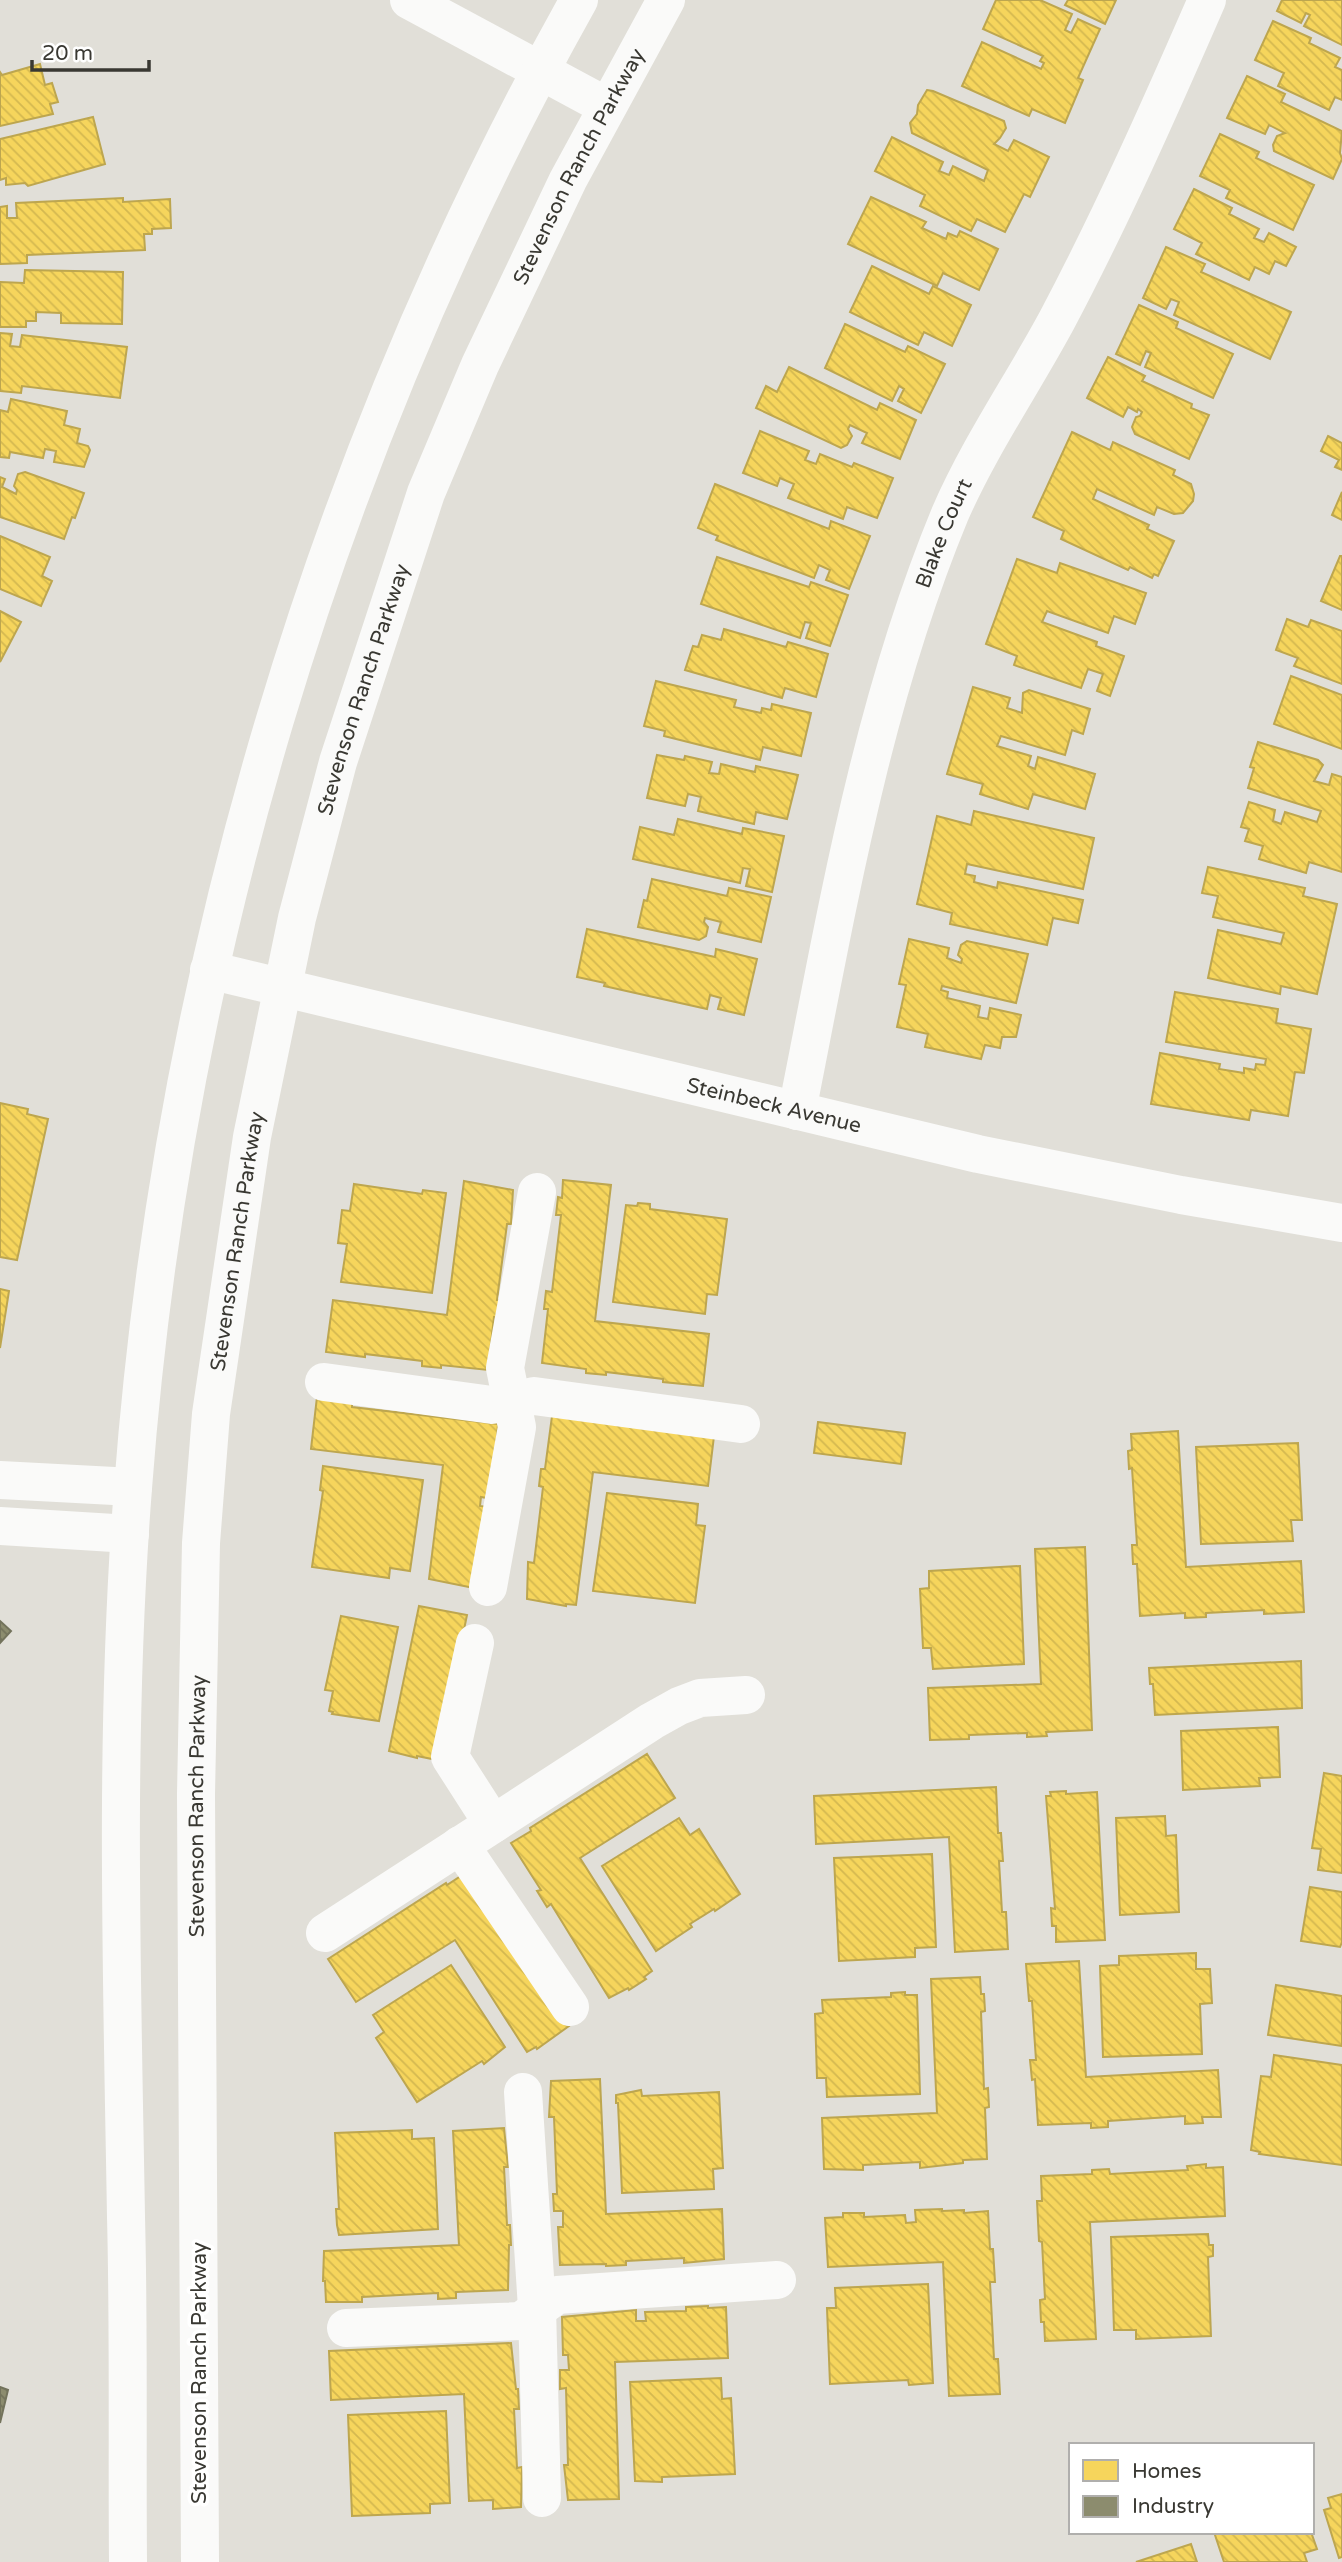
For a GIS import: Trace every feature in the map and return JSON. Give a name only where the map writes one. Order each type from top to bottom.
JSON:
[{"type":"main road","points":[[409,0],[606,106]]},
{"type":"main road","points":[[128,2562],[129,2335],[120,1878],[125,1606],[133,1487],[148,1336],[166,1202],[208,970],[243,832],[308,613],[396,376],[438,278],[540,69],[579,0]]},
{"type":"main road","name":"Stevenson Ranch Parkway","points":[[200,2562],[196,1794],[201,1544],[211,1414],[230,1269],[252,1138],[297,918],[338,762],[426,493],[480,365],[568,180],[666,0]]},
{"type":"main road","name":"Blake Court","points":[[797,1111],[851,843],[883,711],[917,603],[951,512],[1090,257],[1154,122],[1207,0]]},
{"type":"main road","name":"Steinbeck Avenue","points":[[208,970],[991,1157],[1181,1195],[1342,1223]]},
{"type":"main road","points":[[488,1587],[517,1427],[505,1368],[537,1192]]},
{"type":"main road","points":[[324,1382],[492,1405],[534,1396],[741,1424]]},
{"type":"main road","points":[[0,1480],[133,1487]]},
{"type":"main road","points":[[0,1526],[131,1534]]},
{"type":"main road","points":[[475,1643],[450,1757],[494,1824]]},
{"type":"main road","points":[[325,1933],[679,1706],[700,1698],[746,1695]]},
{"type":"main road","points":[[460,1845],[570,2007]]},
{"type":"main road","points":[[523,2092],[537,2308],[542,2498]]},
{"type":"main road","points":[[346,2328],[521,2321],[557,2295],[776,2280]]},
{"type":"building: Homes","points":[[996,0],[1040,0],[1072,14],[1065,30],[1071,33],[1078,19],[1100,29],[1078,78],[1083,80],[1065,123],[1032,109],[1029,116],[962,86],[982,42],[1041,69],[1044,63],[1040,61],[1043,56],[983,29]]},
{"type":"building: Homes","points":[[1068,0],[1116,0],[1105,24],[1065,5]]},
{"type":"building: Homes","points":[[1282,0],[1342,0],[1342,45],[1304,26],[1310,15],[1306,13],[1301,23],[1277,11]]},
{"type":"building: Homes","points":[[1273,21],[1311,38],[1309,43],[1340,58],[1335,67],[1342,70],[1342,100],[1335,97],[1329,110],[1278,86],[1284,73],[1255,60]]},
{"type":"building: Homes","points":[[40,64],[45,85],[52,83],[58,102],[50,104],[53,114],[0,126],[0,72],[2,75]]},
{"type":"building: Homes","points":[[1247,76],[1285,94],[1281,102],[1342,131],[1342,159],[1333,179],[1274,151],[1273,145],[1277,136],[1285,133],[1269,125],[1265,134],[1227,118]]},
{"type":"building: Homes","points":[[927,90],[1004,121],[1006,128],[994,144],[1008,151],[1014,140],[1049,157],[1030,197],[1024,194],[1005,232],[977,219],[971,231],[920,206],[925,195],[875,171],[892,137],[943,162],[939,171],[949,175],[953,166],[984,181],[988,170],[912,133],[910,123],[917,114],[918,105]]},
{"type":"building: Homes","points":[[93,117],[105,164],[28,186],[25,183],[6,185],[6,178],[0,180],[0,139]]},
{"type":"building: Homes","points":[[1220,134],[1259,152],[1256,158],[1314,185],[1293,230],[1226,198],[1230,190],[1200,176]]},
{"type":"building: Homes","points":[[1194,189],[1232,208],[1229,214],[1259,229],[1254,238],[1264,242],[1269,233],[1296,247],[1286,266],[1275,261],[1269,274],[1255,267],[1249,280],[1196,254],[1202,243],[1174,229]]},
{"type":"building: Homes","points":[[871,197],[926,222],[922,228],[946,239],[948,233],[957,237],[960,231],[998,249],[979,290],[943,273],[937,286],[848,244]]},
{"type":"building: Homes","points":[[123,198],[123,202],[170,199],[171,228],[152,229],[152,234],[144,234],[145,250],[27,255],[27,263],[0,264],[0,207],[7,206],[7,218],[17,218],[16,203]]},
{"type":"building: Homes","points":[[1166,247],[1205,264],[1201,272],[1291,312],[1270,359],[1174,315],[1179,302],[1171,299],[1166,309],[1143,298]]},
{"type":"building: Homes","points":[[872,266],[929,294],[933,286],[971,305],[952,346],[924,332],[918,345],[850,312]]},
{"type":"building: Homes","points":[[25,270],[123,272],[122,324],[61,323],[61,313],[36,312],[36,321],[26,321],[26,327],[0,327],[0,282],[24,283]]},
{"type":"building: Homes","points":[[1139,305],[1178,322],[1176,328],[1233,354],[1213,398],[1145,367],[1151,353],[1146,351],[1140,365],[1116,354]]},
{"type":"building: Homes","points":[[845,324],[905,352],[908,346],[945,364],[921,413],[898,401],[904,389],[899,386],[892,401],[825,368]]},
{"type":"building: Homes","points":[[0,333],[12,334],[10,346],[20,347],[22,335],[127,347],[120,398],[22,386],[21,393],[0,391]]},
{"type":"building: Homes","points":[[1108,357],[1145,376],[1142,381],[1192,404],[1191,408],[1209,415],[1189,459],[1135,434],[1132,427],[1136,417],[1142,412],[1138,409],[1137,412],[1128,407],[1123,417],[1087,398]]},
{"type":"building: Homes","points":[[789,367],[877,410],[880,403],[916,420],[900,459],[862,443],[867,433],[850,425],[848,429],[852,436],[847,445],[841,448],[756,408],[766,386],[777,392]]},
{"type":"building: Homes","points":[[11,399],[67,411],[64,425],[80,429],[77,443],[88,446],[90,450],[84,467],[54,462],[56,451],[45,449],[43,458],[10,452],[9,458],[0,457],[0,410],[8,412]]},
{"type":"building: Homes","points":[[760,431],[809,451],[805,460],[816,464],[820,454],[852,467],[854,463],[893,478],[877,518],[847,507],[843,519],[788,498],[794,484],[780,478],[777,486],[743,473]]},
{"type":"building: Homes","points":[[1072,432],[1110,450],[1113,442],[1175,470],[1173,475],[1191,484],[1193,501],[1183,513],[1174,514],[1157,507],[1154,515],[1097,489],[1093,499],[1149,525],[1147,529],[1174,541],[1158,576],[1154,574],[1152,578],[1130,567],[1128,570],[1061,539],[1064,531],[1033,517]]},
{"type":"building: Homes","points":[[1328,436],[1342,443],[1342,470],[1335,467],[1339,460],[1321,451]]},
{"type":"building: Homes","points":[[25,472],[84,493],[64,539],[0,517],[0,477],[5,479],[2,487],[16,494],[14,486],[18,474]]},
{"type":"building: Homes","points":[[715,484],[829,529],[831,521],[870,536],[849,589],[826,580],[830,570],[819,565],[814,578],[716,540],[718,536],[698,528]]},
{"type":"building: Homes","points":[[1342,492],[1342,520],[1332,515]]},
{"type":"building: Homes","points":[[0,536],[50,557],[42,576],[52,581],[41,606],[0,589]]},
{"type":"building: Homes","points":[[1342,556],[1342,610],[1321,601]]},
{"type":"building: Homes","points":[[717,557],[809,587],[811,582],[848,595],[830,646],[806,638],[811,623],[805,622],[800,638],[701,604]]},
{"type":"building: Homes","points":[[1017,559],[1057,573],[1060,563],[1146,593],[1135,624],[1114,616],[1108,633],[1047,611],[1042,622],[1097,642],[1096,646],[1124,656],[1110,696],[1097,691],[1103,674],[1088,669],[1081,688],[1014,665],[1017,656],[986,644]]},
{"type":"building: Homes","points":[[0,611],[21,622],[0,662]]},
{"type":"building: Homes","points":[[1287,619],[1308,627],[1311,620],[1342,631],[1342,684],[1294,666],[1298,658],[1276,650]]},
{"type":"building: Homes","points":[[724,629],[786,647],[788,642],[828,654],[816,697],[785,688],[782,698],[685,670],[693,646],[698,647],[702,635],[721,640]]},
{"type":"building: Homes","points":[[1291,676],[1342,695],[1342,749],[1274,724]]},
{"type":"building: Homes","points":[[656,681],[736,700],[734,707],[761,713],[762,708],[771,710],[772,704],[811,713],[801,756],[763,747],[760,760],[664,736],[665,731],[644,726]]},
{"type":"building: Homes","points":[[973,687],[1010,698],[1007,708],[1022,713],[1023,693],[1029,690],[1090,709],[1083,734],[1072,730],[1065,755],[1001,736],[997,746],[1031,756],[1028,766],[1035,769],[1038,757],[1095,774],[1085,809],[1033,794],[1028,809],[980,794],[983,784],[947,774]]},
{"type":"building: Homes","points":[[1258,742],[1318,760],[1323,765],[1314,781],[1329,785],[1332,774],[1342,777],[1342,872],[1309,862],[1306,873],[1259,859],[1263,846],[1245,841],[1249,829],[1241,827],[1249,802],[1275,810],[1273,821],[1281,824],[1285,812],[1317,822],[1321,811],[1248,788],[1254,768],[1250,767]]},
{"type":"building: Homes","points":[[657,755],[684,760],[685,756],[712,762],[709,773],[719,774],[721,764],[755,772],[756,766],[798,775],[787,819],[756,812],[754,824],[698,811],[701,797],[688,794],[685,806],[647,798]]},
{"type":"building: Homes","points":[[974,811],[1094,838],[1083,889],[967,864],[965,874],[975,876],[974,882],[997,888],[998,882],[1083,900],[1078,923],[1053,918],[1047,945],[950,924],[952,913],[917,904],[937,816],[971,825]]},
{"type":"building: Homes","points":[[678,819],[742,834],[743,828],[784,836],[772,892],[746,886],[750,869],[743,868],[740,883],[633,859],[640,827],[674,835]]},
{"type":"building: Homes","points":[[1208,867],[1305,888],[1303,896],[1337,904],[1317,994],[1281,986],[1280,994],[1208,978],[1218,930],[1281,944],[1284,933],[1213,917],[1218,896],[1202,893]]},
{"type":"building: Homes","points":[[652,879],[727,896],[729,888],[771,897],[761,942],[718,932],[721,922],[705,918],[704,922],[708,927],[706,936],[699,940],[638,927]]},
{"type":"building: Homes","points":[[587,929],[715,957],[716,949],[757,959],[744,1015],[718,1009],[721,998],[710,995],[707,1009],[604,986],[605,983],[577,977]]},
{"type":"building: Homes","points":[[909,939],[949,948],[947,958],[961,963],[962,959],[958,955],[961,945],[967,941],[1028,954],[1016,1003],[942,986],[941,990],[948,992],[947,998],[980,1006],[978,1017],[988,1019],[990,1008],[1021,1015],[1016,1037],[1002,1037],[1000,1048],[985,1045],[981,1059],[925,1047],[928,1034],[897,1027],[906,985],[899,984]]},
{"type":"building: Homes","points":[[1175,992],[1278,1009],[1276,1023],[1311,1029],[1304,1073],[1295,1072],[1288,1116],[1251,1110],[1249,1120],[1151,1104],[1160,1053],[1220,1064],[1219,1069],[1244,1073],[1244,1068],[1255,1070],[1256,1064],[1265,1065],[1266,1059],[1166,1042]]},
{"type":"building: Homes","points":[[0,1103],[28,1109],[27,1114],[48,1119],[17,1260],[0,1257]]},
{"type":"building: Homes","points":[[563,1180],[611,1185],[595,1321],[709,1334],[703,1386],[606,1372],[606,1375],[586,1373],[586,1369],[542,1363],[548,1309],[544,1309],[546,1291],[552,1292],[561,1215],[556,1215],[558,1197],[562,1198]]},
{"type":"building: Homes","points":[[464,1181],[513,1190],[511,1224],[507,1224],[497,1300],[501,1300],[499,1318],[494,1317],[488,1370],[441,1365],[441,1368],[422,1366],[422,1361],[326,1352],[333,1300],[447,1315]]},
{"type":"building: Homes","points":[[354,1184],[422,1194],[423,1190],[446,1193],[432,1293],[341,1282],[347,1244],[338,1243],[342,1210],[350,1211]]},
{"type":"building: Homes","points":[[638,1203],[650,1204],[650,1209],[727,1219],[717,1295],[707,1294],[705,1314],[613,1302],[626,1205],[637,1206]]},
{"type":"building: Homes","points":[[0,1289],[9,1291],[0,1348]]},
{"type":"building: Homes","points":[[317,1397],[352,1402],[352,1407],[498,1424],[492,1499],[481,1497],[480,1506],[488,1507],[479,1589],[429,1579],[443,1465],[311,1449]]},
{"type":"building: Homes","points":[[552,1416],[714,1436],[708,1486],[593,1472],[576,1605],[566,1606],[527,1599],[528,1562],[534,1563],[543,1487],[539,1486],[541,1469],[545,1469]]},
{"type":"building: Homes","points":[[818,1422],[905,1433],[901,1464],[814,1453]]},
{"type":"building: Homes","points":[[1178,1431],[1186,1567],[1301,1561],[1304,1612],[1264,1614],[1264,1610],[1206,1613],[1206,1617],[1185,1618],[1185,1613],[1140,1616],[1137,1564],[1133,1564],[1132,1545],[1137,1545],[1132,1468],[1129,1469],[1128,1451],[1132,1450],[1131,1434]]},
{"type":"building: Homes","points":[[1298,1443],[1302,1520],[1291,1520],[1293,1541],[1201,1544],[1196,1447]]},
{"type":"building: Homes","points":[[323,1466],[423,1480],[410,1571],[390,1568],[389,1578],[312,1567],[323,1491],[320,1490]]},
{"type":"building: Homes","points":[[607,1493],[698,1504],[696,1525],[705,1526],[695,1603],[593,1591]]},
{"type":"building: Homes","points":[[1085,1547],[1092,1730],[1046,1732],[1047,1736],[1027,1737],[1027,1733],[969,1735],[969,1739],[930,1740],[928,1688],[1041,1684],[1035,1549]]},
{"type":"building: Homes","points":[[1020,1566],[1024,1664],[933,1669],[931,1648],[923,1648],[920,1589],[929,1588],[929,1571]]},
{"type":"building: Homes","points":[[419,1606],[467,1615],[437,1760],[389,1751]]},
{"type":"building: Homes","points":[[341,1616],[398,1627],[379,1721],[332,1714],[333,1712],[329,1711],[333,1691],[325,1690]]},
{"type":"building: Homes","points":[[1301,1661],[1302,1708],[1155,1715],[1149,1668]]},
{"type":"building: Homes","points":[[1278,1727],[1280,1777],[1259,1778],[1260,1786],[1183,1790],[1181,1731]]},
{"type":"building: Homes","points":[[647,1754],[675,1798],[580,1858],[652,1971],[644,1977],[646,1979],[629,1990],[628,1988],[609,1998],[551,1904],[547,1907],[537,1891],[541,1890],[511,1843],[531,1831],[530,1828]]},
{"type":"building: Homes","points":[[1324,1773],[1342,1776],[1342,1873],[1318,1870],[1321,1849],[1312,1848]]},
{"type":"building: Homes","points":[[996,1787],[998,1833],[1001,1833],[1003,1861],[999,1861],[1002,1912],[1006,1912],[1008,1949],[955,1952],[949,1837],[816,1844],[814,1796]]},
{"type":"building: Homes","points":[[1066,1791],[1066,1794],[1097,1792],[1105,1940],[1056,1942],[1056,1926],[1052,1926],[1051,1908],[1055,1909],[1046,1796],[1051,1796],[1050,1792]]},
{"type":"building: Homes","points":[[1165,1816],[1166,1836],[1176,1835],[1179,1912],[1120,1915],[1116,1818]]},
{"type":"building: Homes","points":[[679,1818],[690,1835],[699,1829],[740,1894],[690,1924],[692,1927],[656,1951],[602,1866]]},
{"type":"building: Homes","points":[[932,1854],[936,1947],[915,1948],[915,1957],[839,1961],[834,1858]]},
{"type":"building: Homes","points":[[467,1872],[569,2026],[537,2049],[536,2047],[527,2052],[455,1940],[356,2002],[328,1959]]},
{"type":"building: Homes","points":[[1310,1887],[1342,1892],[1340,1947],[1301,1941]]},
{"type":"building: Homes","points":[[1196,1953],[1196,1969],[1210,1969],[1212,2003],[1200,2004],[1202,2054],[1103,2057],[1100,1966],[1119,1965],[1119,1956]]},
{"type":"building: Homes","points":[[1079,1961],[1086,2077],[1218,2070],[1221,2117],[1202,2117],[1203,2123],[1185,2124],[1185,2116],[1108,2121],[1108,2127],[1091,2128],[1091,2123],[1038,2125],[1035,2079],[1032,2080],[1030,2060],[1036,2060],[1032,2001],[1029,2001],[1026,1964]]},
{"type":"building: Homes","points":[[451,1965],[505,2047],[484,2064],[482,2061],[417,2102],[376,2038],[384,2032],[373,2015]]},
{"type":"building: Homes","points":[[980,1977],[985,2011],[981,2012],[984,2089],[988,2088],[989,2107],[985,2108],[987,2159],[963,2160],[963,2163],[920,2168],[920,2162],[863,2165],[863,2170],[824,2169],[822,2118],[937,2113],[931,1979]]},
{"type":"building: Homes","points":[[1276,1985],[1342,1996],[1342,2046],[1268,2035]]},
{"type":"building: Homes","points":[[905,1992],[905,1995],[917,1995],[920,2094],[827,2097],[826,2078],[817,2078],[815,2014],[823,2013],[822,2000],[891,1997],[891,1993]]},
{"type":"building: Homes","points":[[1274,2055],[1342,2065],[1342,2165],[1259,2154],[1260,2152],[1251,2150],[1261,2076],[1271,2077]]},
{"type":"building: Homes","points":[[600,2079],[606,2214],[722,2209],[724,2259],[684,2263],[684,2258],[626,2261],[626,2265],[606,2266],[560,2265],[558,2227],[563,2227],[563,2211],[554,2211],[553,2194],[557,2194],[554,2117],[549,2117],[551,2081]]},
{"type":"building: Homes","points":[[641,2090],[642,2096],[719,2092],[723,2168],[713,2169],[714,2189],[622,2193],[616,2095]]},
{"type":"building: Homes","points":[[504,2128],[508,2167],[504,2167],[507,2225],[510,2225],[511,2245],[508,2290],[456,2292],[456,2298],[438,2299],[438,2293],[362,2297],[362,2302],[326,2302],[323,2281],[324,2251],[459,2245],[453,2131]]},
{"type":"building: Homes","points":[[412,2130],[412,2139],[434,2138],[438,2229],[339,2235],[335,2133]]},
{"type":"building: Homes","points":[[1206,2164],[1206,2168],[1223,2167],[1225,2216],[1090,2222],[1096,2339],[1045,2341],[1044,2322],[1041,2322],[1040,2300],[1045,2299],[1037,2201],[1042,2201],[1041,2176],[1092,2174],[1092,2170],[1109,2169],[1110,2174],[1188,2170],[1187,2166]]},
{"type":"building: Homes","points":[[915,2210],[964,2210],[964,2213],[988,2211],[995,2282],[990,2282],[994,2359],[998,2359],[1000,2394],[949,2396],[943,2262],[828,2267],[825,2218],[843,2217],[843,2213],[864,2213],[864,2217],[905,2215],[906,2223],[916,2222]]},
{"type":"building: Homes","points":[[1208,2234],[1209,2245],[1213,2245],[1213,2256],[1208,2257],[1211,2336],[1136,2339],[1136,2330],[1114,2330],[1111,2237]]},
{"type":"building: Homes","points":[[928,2284],[933,2383],[909,2385],[908,2380],[830,2384],[827,2308],[836,2308],[835,2288]]},
{"type":"building: Homes","points":[[686,2307],[726,2307],[728,2358],[615,2362],[619,2499],[568,2500],[564,2465],[568,2465],[566,2388],[560,2389],[560,2370],[569,2370],[568,2355],[563,2355],[562,2317],[636,2310],[636,2321],[646,2321],[645,2312],[686,2311]]},
{"type":"building: Homes","points":[[511,2343],[518,2389],[519,2409],[514,2409],[517,2468],[522,2467],[521,2507],[493,2509],[493,2500],[469,2501],[464,2394],[331,2400],[329,2351]]},
{"type":"building: Homes","points":[[721,2378],[722,2399],[731,2398],[735,2474],[662,2477],[662,2482],[635,2481],[630,2382]]},
{"type":"building: Homes","points":[[446,2411],[450,2503],[430,2504],[430,2513],[352,2516],[348,2415]]},
{"type":"building: Homes","points":[[1342,2494],[1342,2557],[1339,2558],[1324,2510],[1331,2508],[1328,2498]]},
{"type":"building: Homes","points":[[1215,2534],[1312,2534],[1317,2549],[1304,2553],[1307,2562],[1224,2562]]},
{"type":"building: Homes","points":[[1191,2544],[1197,2562],[1136,2562]]},
{"type":"building: Industry","points":[[0,1621],[11,1631],[0,1643]]},
{"type":"building: Industry","points":[[0,2387],[8,2390],[0,2423]]}]
